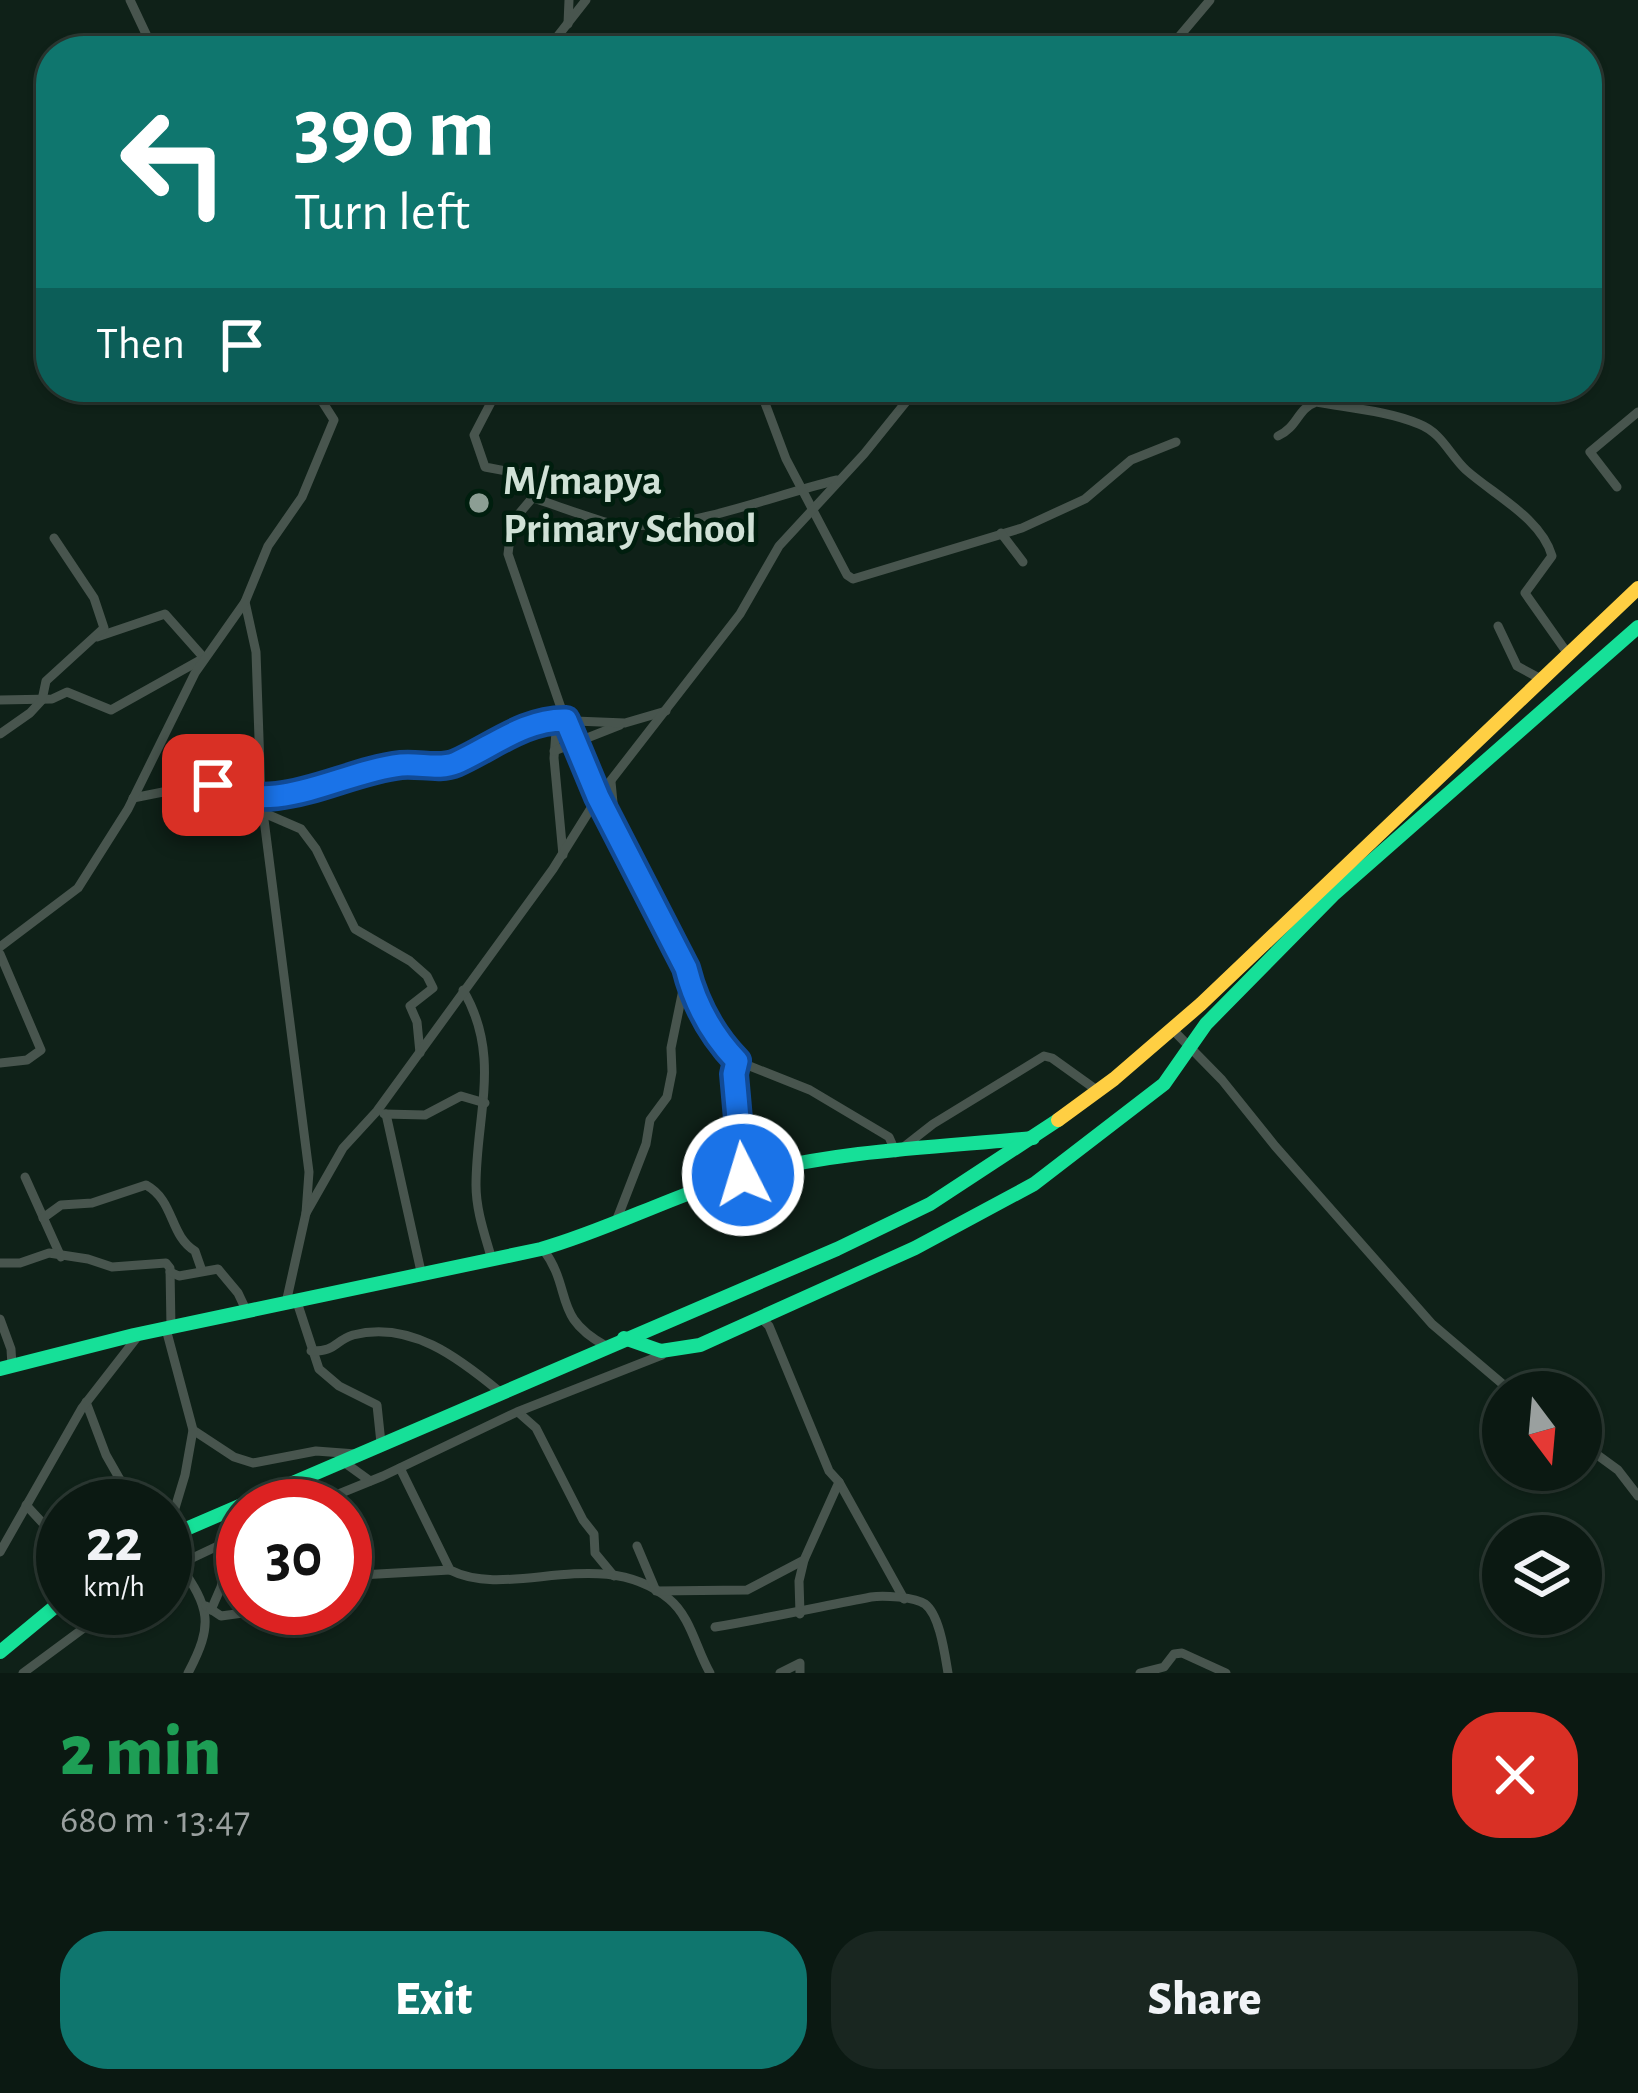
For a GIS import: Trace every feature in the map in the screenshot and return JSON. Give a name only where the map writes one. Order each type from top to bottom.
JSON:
[{"type":"street","points":[[130,0],[147,36]]},
{"type":"street","points":[[568,24],[569,0]]},
{"type":"street","points":[[558,36],[586,0]]},
{"type":"street","points":[[1180,36],[1210,0]]},
{"type":"street","points":[[0,1063],[27,1060],[41,1050],[0,951],[78,888],[133,798],[166,725],[204,658],[245,602],[268,546],[302,497],[334,420],[323,402]]},
{"type":"street","points":[[491,402],[474,432],[485,467],[524,475],[533,496],[609,524],[642,525],[703,516],[838,480]]},
{"type":"street","points":[[765,402],[811,508],[853,579],[1076,504],[1131,460],[1176,442]]},
{"type":"street","points":[[306,1214],[343,1148],[381,1114],[463,990],[562,856],[598,797],[740,614],[764,566],[904,402]]},
{"type":"street","points":[[1278,436],[1294,428],[1307,406],[1316,402],[1398,418],[1437,434],[1462,466],[1526,518],[1551,548],[1552,556],[1525,592],[1568,654]]},
{"type":"street","points":[[1617,487],[1590,452],[1638,412]]},
{"type":"street","points":[[533,496],[512,523],[506,549],[560,705],[562,720],[554,751],[562,856]]},
{"type":"street","points":[[1001,533],[1023,562]]},
{"type":"street","points":[[0,734],[42,700],[46,681],[104,628],[97,605],[54,538]]},
{"type":"street","points":[[192,1526],[837,1249],[930,1204],[1033,1138],[1172,1029],[1638,588]]},
{"type":"street","points":[[245,602],[256,652],[261,796],[306,1137],[306,1214],[291,1304],[325,1376],[377,1405],[381,1443]]},
{"type":"street","points":[[97,637],[165,614],[204,658]]},
{"type":"street","points":[[1498,626],[1517,666],[1541,680]]},
{"type":"street","points":[[372,1480],[517,1412],[761,1318],[915,1248],[1034,1184],[1164,1084],[1188,1045],[1333,895],[1638,627]]},
{"type":"street","points":[[0,700],[42,700],[67,692],[111,710],[204,658]]},
{"type":"street","points":[[554,751],[666,710]]},
{"type":"street","points":[[562,720],[715,1035],[737,1061],[810,1090],[889,1137],[896,1153]]},
{"type":"street","points":[[133,798],[203,784],[261,796],[329,786],[400,765],[446,766],[532,725],[562,720],[626,722]]},
{"type":"street","points":[[611,782],[617,834]]},
{"type":"street","points":[[264,813],[301,829],[316,849],[350,922],[362,935],[391,948],[427,976],[433,988],[410,1006],[420,1053]]},
{"type":"street","points":[[615,1225],[646,1144],[650,1120],[667,1097],[673,1072],[670,1048],[686,968]]},
{"type":"street","points":[[463,990],[485,1049],[476,1188],[492,1259]]},
{"type":"street","points":[[1172,1029],[1432,1324],[1487,1371]]},
{"type":"street","points":[[896,1153],[933,1124],[1043,1057],[1049,1056],[1098,1090]]},
{"type":"street","points":[[737,1061],[734,1074],[743,1175]]},
{"type":"street","points":[[381,1114],[425,1115],[460,1096],[485,1103]]},
{"type":"street","points":[[381,1114],[422,1276]]},
{"type":"street","points":[[0,1319],[6,1368],[543,1249],[743,1175],[1033,1138]]},
{"type":"street","points":[[26,1177],[62,1257]]},
{"type":"street","points":[[43,1218],[61,1205],[92,1204],[146,1185],[164,1199],[181,1243],[195,1251],[202,1271]]},
{"type":"street","points":[[543,1249],[554,1263],[572,1322],[606,1346]]},
{"type":"street","points":[[0,1263],[20,1263],[49,1253],[112,1267],[166,1263],[169,1329],[193,1430],[183,1479]]},
{"type":"street","points":[[170,1272],[179,1276],[219,1270],[247,1312]]},
{"type":"street","points":[[761,1318],[769,1326],[830,1471],[904,1599]]},
{"type":"street","points":[[310,1351],[334,1349],[352,1336],[397,1333],[459,1357],[500,1391]]},
{"type":"street","points":[[0,1550],[86,1402],[138,1336]]},
{"type":"street","points":[[624,1338],[639,1348],[665,1353]]},
{"type":"street","points":[[86,1402],[119,1479]]},
{"type":"street","points":[[517,1412],[536,1428],[594,1534],[596,1553],[614,1576]]},
{"type":"street","points":[[193,1430],[234,1457],[253,1463],[332,1449],[356,1454]]},
{"type":"street","points":[[1602,1458],[1638,1496]]},
{"type":"street","points":[[341,1460],[367,1479]]},
{"type":"street","points":[[400,1468],[450,1570]]},
{"type":"street","points":[[800,1613],[804,1560],[839,1482]]},
{"type":"street","points":[[26,1505],[36,1516]]},
{"type":"street","points":[[637,1546],[656,1592]]},
{"type":"street","points":[[656,1592],[747,1590],[804,1560]]},
{"type":"street","points":[[372,1577],[450,1570],[477,1578],[614,1576],[670,1600],[684,1616],[710,1673]]},
{"type":"street","points":[[192,1584],[208,1608],[216,1612]]},
{"type":"street","points":[[188,1673],[216,1595]]},
{"type":"street","points":[[716,1627],[876,1595],[904,1599],[925,1604],[932,1614],[945,1643],[948,1673]]},
{"type":"street","points":[[0,1652],[36,1622]]},
{"type":"street","points":[[23,1673],[74,1635]]},
{"type":"street","points":[[1140,1673],[1162,1667],[1174,1654],[1182,1653],[1226,1673]]},
{"type":"street","points":[[780,1673],[800,1663],[800,1673]]},
{"type":"traffic: fast","points":[[624,1338],[661,1351],[700,1345],[915,1248],[1034,1184],[1164,1084],[1206,1024],[1333,895],[1638,627]]},
{"type":"traffic: fast","points":[[192,1526],[837,1249],[930,1204],[1058,1120]]},
{"type":"traffic: fast","points":[[0,1369],[134,1335],[541,1249],[723,1182],[784,1166],[890,1150],[1033,1138]]},
{"type":"traffic: fast","points":[[0,1652],[36,1622]]},
{"type":"traffic: slow","points":[[1058,1120],[1201,1004],[1638,588]]},
{"type":"place","name":"M/mapya Primary School","points":[[479,503]]},
{"type":"route","points":[[213,785],[261,796],[305,792],[383,768],[446,766],[532,725],[566,720],[598,797],[686,968],[694,997],[719,1042],[737,1061],[734,1074],[743,1175]]}]
